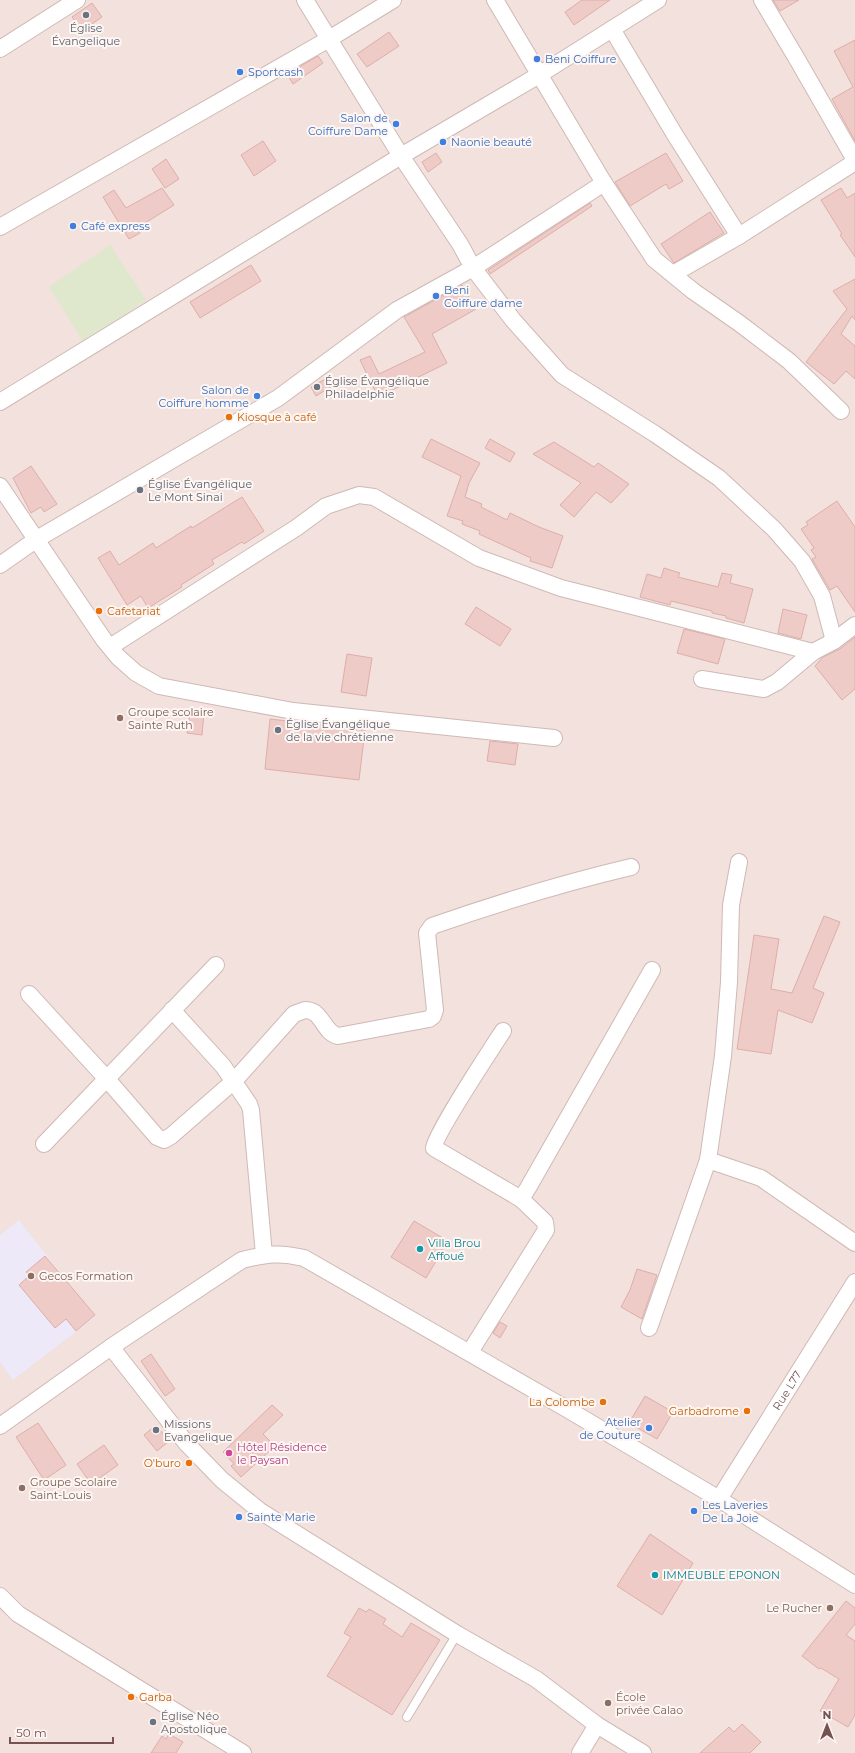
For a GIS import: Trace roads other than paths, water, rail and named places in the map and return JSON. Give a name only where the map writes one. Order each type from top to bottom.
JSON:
[{"type":"street","points":[[0,49],[77,0]]},
{"type":"street","points":[[305,0],[401,156],[460,244],[473,268],[512,320],[562,375],[719,478],[774,529],[802,561],[822,596],[834,641]]},
{"type":"street","points":[[0,227],[329,39],[393,0]]},
{"type":"street","points":[[495,0],[604,183],[654,258],[672,274],[789,361],[841,411]]},
{"type":"street","points":[[0,402],[401,156],[539,75],[658,0]]},
{"type":"street","points":[[672,274],[738,236],[855,161],[762,0]]},
{"type":"street","points":[[612,29],[675,135],[738,236]]},
{"type":"street","points":[[0,565],[37,539],[278,398],[397,310],[473,268],[604,183]]},
{"type":"street","points":[[0,486],[21,519],[37,539],[110,647],[136,673],[159,686],[293,712],[554,738]]},
{"type":"street","points":[[110,647],[296,528],[326,506],[359,495],[374,497],[423,527],[479,558],[561,588],[813,652]]},
{"type":"street","points":[[702,678],[764,689],[776,682],[813,652],[834,641],[855,625]]},
{"type":"street","points":[[649,1328],[708,1160],[723,1056],[729,982],[731,905],[739,862]]},
{"type":"street","points":[[29,994],[106,1078],[157,1137],[164,1140],[171,1136],[234,1081],[294,1014],[305,1010],[314,1012],[333,1035],[338,1036],[429,1019],[433,1016],[435,1010],[427,933],[432,926],[501,902],[557,885],[631,867]]},
{"type":"street","points":[[44,1144],[216,965]]},
{"type":"street","points":[[521,1199],[652,970]]},
{"type":"street","points":[[172,1010],[223,1066],[245,1098],[251,1110],[264,1254]]},
{"type":"street","points":[[470,1352],[546,1230],[545,1222],[521,1199],[434,1148],[434,1143],[445,1123],[503,1031]]},
{"type":"street","points":[[708,1160],[761,1178],[855,1243]]},
{"type":"street","points":[[0,1426],[111,1347],[242,1260],[264,1254],[283,1253],[304,1258],[470,1352],[719,1499],[855,1584]]},
{"type":"street","name":"Rue L77","points":[[719,1499],[855,1282]]},
{"type":"street","points":[[111,1347],[187,1444],[222,1480],[260,1511],[457,1634],[536,1679],[597,1725],[643,1753]]},
{"type":"street","points":[[0,1596],[18,1614],[243,1753]]},
{"type":"street","points":[[580,1753],[597,1725]]},
{"type":"lane","points":[[407,1717],[457,1634]]},
{"type":"place","name":"Église Évangelique","points":[[86,15]]},
{"type":"place","name":"Beni Coiffure","points":[[537,59]]},
{"type":"place","name":"Sportcash","points":[[240,72]]},
{"type":"place","name":"Salon de Coiffure Dame","points":[[396,124]]},
{"type":"place","name":"Naonie beauté","points":[[443,142]]},
{"type":"place","name":"Café express","points":[[73,226]]},
{"type":"place","name":"Beni Coiffure dame","points":[[436,296]]},
{"type":"place","name":"Église Évangélique Philadelphie","points":[[317,387]]},
{"type":"place","name":"Salon de Coiffure homme","points":[[257,396]]},
{"type":"place","name":"Kiosque à café","points":[[229,417]]},
{"type":"place","name":"Église Évangélique Le Mont Sinai","points":[[140,490]]},
{"type":"place","name":"Cafetariat","points":[[99,611]]},
{"type":"place","name":"Groupe scolaire Sainte Ruth","points":[[120,718]]},
{"type":"place","name":"Église Évangélique de la vie chrétienne","points":[[278,730]]},
{"type":"place","name":"Villa Brou Affoué","points":[[420,1249]]},
{"type":"place","name":"Gecos Formation","points":[[31,1276]]},
{"type":"place","name":"La Colombe","points":[[603,1402]]},
{"type":"place","name":"Garbadrome","points":[[747,1411]]},
{"type":"place","name":"Atelier de Couture","points":[[649,1428]]},
{"type":"place","name":"Missions Evangelique","points":[[156,1430]]},
{"type":"place","name":"Hôtel Résidence le Paysan","points":[[229,1453]]},
{"type":"place","name":"O'buro","points":[[189,1463]]},
{"type":"place","name":"Groupe Scolaire Saint-Louis","points":[[22,1488]]},
{"type":"place","name":"Les Laveries De La Joie","points":[[694,1511]]},
{"type":"place","name":"Sainte Marie","points":[[239,1517]]},
{"type":"place","name":"IMMEUBLE EPONON","points":[[655,1575]]},
{"type":"place","name":"Le Rucher","points":[[830,1608]]},
{"type":"place","name":"Garba","points":[[131,1697]]},
{"type":"place","name":"École privée Calao","points":[[608,1703]]},
{"type":"place","name":"Église Néo Apostolique","points":[[153,1722]]}]
